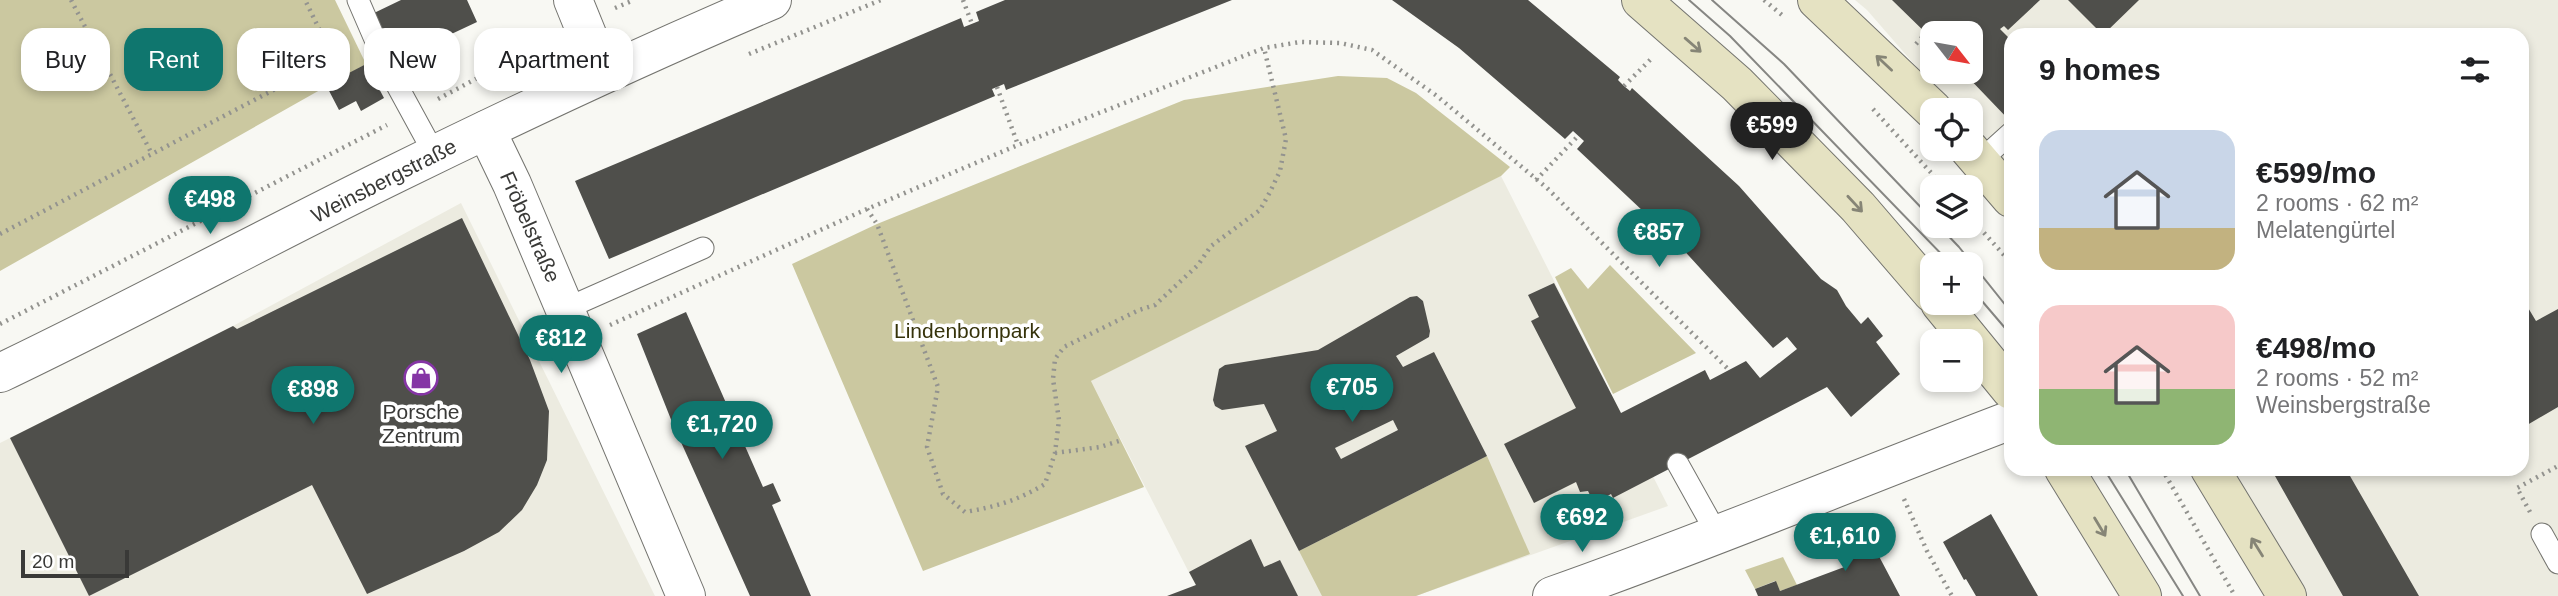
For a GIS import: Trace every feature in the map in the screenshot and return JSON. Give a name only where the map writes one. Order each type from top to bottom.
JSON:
[{"type":"main road","points":[[1641,0],[1737,84],[1858,207],[1920,279]]},
{"type":"main road","points":[[1817,0],[1920,98]]},
{"type":"main road","points":[[1980,161],[2004,190]]},
{"type":"main road","points":[[1950,315],[2004,381]]},
{"type":"main road","points":[[2068,476],[2142,596]]},
{"type":"main road","points":[[2214,476],[2287,596]]},
{"type":"street","name":"Weinsbergstraße","points":[[633,61],[772,0]]},
{"type":"street","points":[[577,11],[584,28]]},
{"type":"street","name":"Weinsbergstraße","points":[[0,373],[567,91]]},
{"type":"street","name":"Fröbelstraße","points":[[486,130],[512,184],[686,596]]},
{"type":"street","points":[[1552,596],[1638,583],[1717,534],[2004,423]]},
{"type":"lane","points":[[358,0],[387,66],[435,155]]},
{"type":"lane","points":[[1983,150],[2004,137]]},
{"type":"lane","points":[[572,324],[703,248]]},
{"type":"lane","points":[[1678,464],[1717,534]]},
{"type":"lane","points":[[2542,534],[2558,563]]},
{"type":"path","points":[[71,0],[152,154]]},
{"type":"path","points":[[0,234],[315,68],[327,45],[305,0]]},
{"type":"path","points":[[0,324],[413,112],[577,11],[634,0]]},
{"type":"path","points":[[962,0],[972,24]]},
{"type":"path","points":[[572,324],[657,305],[867,209],[1018,145],[1264,48],[1300,42],[1327,42],[1372,50],[1437,96],[1536,180],[1729,370]]},
{"type":"path","points":[[867,209],[877,224],[939,387],[927,447],[943,494],[965,512],[997,507],[1045,484],[1055,453],[1059,420],[1053,379],[1055,359],[1064,347],[1139,310],[1155,305],[1190,274],[1211,246],[1260,210],[1280,171],[1286,139],[1264,48]]},
{"type":"path","points":[[997,87],[1018,145]]},
{"type":"path","points":[[1536,180],[1578,136]]},
{"type":"path","points":[[1983,232],[2004,255]]},
{"type":"path","points":[[1055,453],[1100,447],[1122,440]]},
{"type":"path","points":[[2542,534],[2517,488],[2558,466]]},
{"type":"path","points":[[1890,467],[1927,551],[1952,596]]},
{"type":"path","points":[[2166,476],[2235,596]]},
{"type":"shaded area","points":[[1855,0],[2558,0],[2558,596],[2305,596],[2235,476],[2529,476],[2529,28],[2004,28],[2004,168],[1983,144],[1983,98],[1944,98],[1931,84],[1983,84],[1983,21],[1920,21],[1920,71]]},
{"type":"shaded area","points":[[1501,176],[1668,506],[1416,596],[1201,596],[1091,381]]},
{"type":"shaded area","points":[[461,203],[655,596],[0,596],[0,443],[233,326]]},
{"type":"green space","points":[[0,0],[335,0],[349,28],[237,28],[237,91],[318,91],[0,271]]},
{"type":"green space","points":[[350,31],[364,60],[364,65],[350,73]]},
{"type":"green space","name":"Lindenbornpark","points":[[1338,76],[1387,78],[1416,93],[1510,167],[1501,176],[1091,381],[1144,487],[923,571],[792,264],[877,224],[1184,100]]},
{"type":"green space","points":[[1610,265],[1696,353],[1613,394],[1555,277],[1571,268],[1588,289]]},
{"type":"green space","points":[[1487,456],[1530,554],[1416,596],[1322,596],[1299,551]]},
{"type":"green space","points":[[1783,557],[1797,585],[1780,591],[1775,581],[1755,589],[1745,570]]},
{"type":"building","points":[[401,0],[467,0],[477,22],[460,30],[381,28],[374,13]]},
{"type":"building","points":[[1005,0],[1232,0],[1006,90],[1004,84],[992,89],[995,96],[609,259],[575,181],[961,18],[964,27],[979,21],[976,12]]},
{"type":"building","points":[[1392,0],[1528,0],[1620,77],[1618,80],[1624,86],[1630,91],[1632,88],[1739,186],[1821,279],[1837,290],[1861,324],[1868,317],[1883,336],[1876,342],[1900,374],[1851,417],[1827,387],[1613,498],[1611,494],[1594,503],[1588,491],[1580,492],[1576,482],[1534,503],[1504,444],[1576,408],[1531,321],[1539,317],[1528,295],[1554,283],[1621,413],[1705,370],[1710,380],[1746,361],[1760,378],[1797,349],[1787,337],[1773,348],[1679,245],[1577,149],[1584,141],[1573,131],[1565,139],[1459,48]]},
{"type":"building","points":[[1892,0],[2040,0],[2010,28],[2004,26],[2000,29],[2004,33],[2004,115],[1975,84],[1983,84],[1983,21],[1920,21],[1920,27]]},
{"type":"building","points":[[2068,0],[2139,0],[2110,28],[2096,28]]},
{"type":"building","points":[[364,65],[364,91],[380,91],[384,98],[361,111],[356,101],[339,110],[329,91],[350,91],[350,72]]},
{"type":"building","points":[[462,218],[530,360],[549,411],[547,460],[537,485],[522,510],[499,532],[464,551],[367,594],[312,485],[89,596],[10,438],[233,326],[237,329]]},
{"type":"building","points":[[1417,296],[1423,301],[1429,337],[1396,356],[1403,367],[1434,352],[1487,456],[1299,551],[1245,446],[1277,431],[1264,404],[1222,410],[1215,406],[1213,400],[1219,369],[1225,365],[1318,350],[1410,297]],"holes":[[[1393,420],[1398,430],[1341,459],[1335,448]]]},
{"type":"building","points":[[2529,309],[2536,321],[2558,309],[2558,407],[2529,424]]},
{"type":"building","points":[[686,312],[763,487],[773,483],[781,501],[772,505],[811,596],[750,596],[672,422],[637,334]]},
{"type":"building","points":[[2275,476],[2350,476],[2419,596],[2343,596]]},
{"type":"building","points":[[1991,514],[2038,596],[1976,596],[1966,579],[1964,580],[1943,542]]},
{"type":"building","points":[[1863,526],[1900,596],[1758,596],[1755,589],[1776,581],[1780,591],[1847,566],[1832,538]]},
{"type":"building","points":[[1251,539],[1264,567],[1280,560],[1298,596],[1167,596],[1196,585],[1189,572]]},
{"type":"tram line","points":[[1689,0],[1730,36],[1939,252]]},
{"type":"tram line","points":[[1712,0],[1784,64],[1920,206]]},
{"type":"tram line","points":[[1950,238],[2004,303]]},
{"type":"tram line","points":[[1983,302],[2004,327]]},
{"type":"tram line","points":[[2108,476],[2183,596]]},
{"type":"tram line","points":[[2129,476],[2200,596]]},
{"type":"place","name":"Porsche Zentrum","points":[[421,378]]}]
